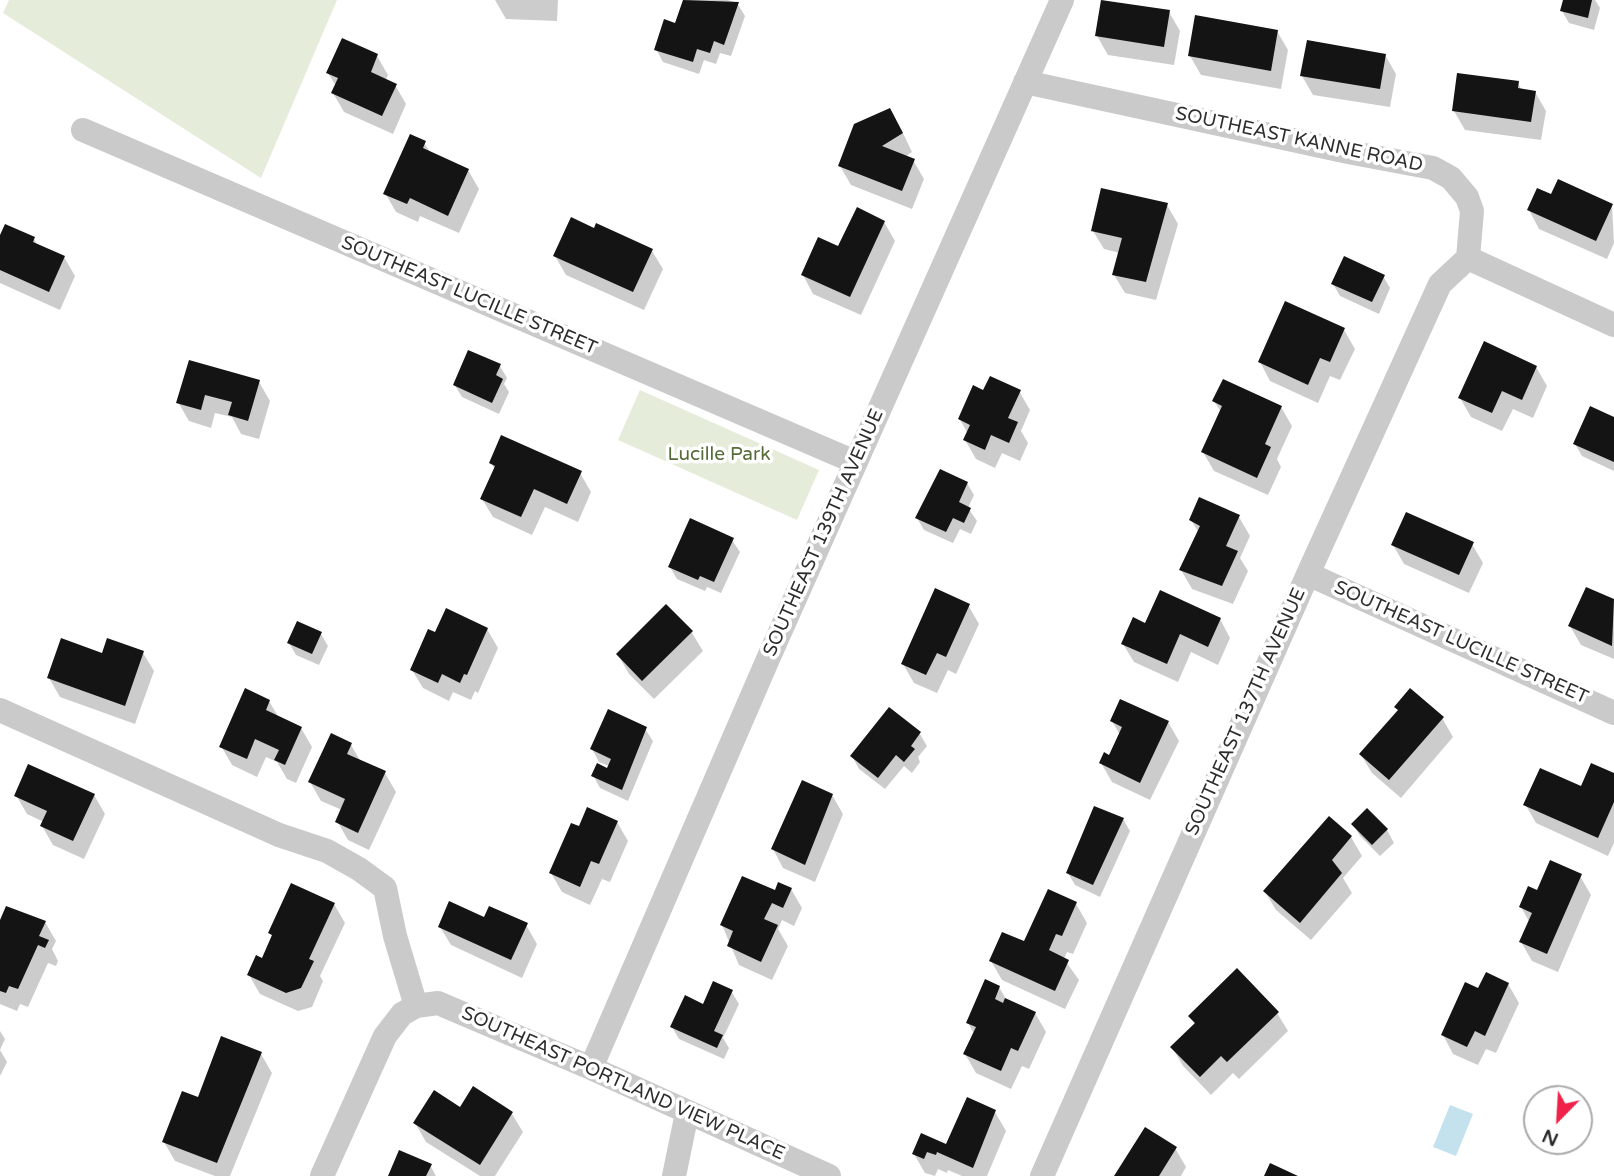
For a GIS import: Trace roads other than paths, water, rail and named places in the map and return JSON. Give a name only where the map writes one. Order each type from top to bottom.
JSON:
[{"type":"street","name":"SOUTHEAST 139TH AVENUE","points":[[592,1068],[652,922],[1062,0]]},
{"type":"street","name":"SOUTHEAST KANNE ROAD","points":[[1025,82],[1433,168],[1451,178],[1467,197],[1472,211],[1468,258]]},
{"type":"street","name":"SOUTHEAST LUCILLE STREET","points":[[83,130],[855,463]]},
{"type":"street","points":[[1468,258],[1614,325]]},
{"type":"street","name":"SOUTHEAST 137TH AVENUE","points":[[1042,1176],[1308,573],[1440,284],[1468,258]]},
{"type":"street","name":"SOUTHEAST LUCILLE STREET","points":[[1308,573],[1614,713]]},
{"type":"street","points":[[0,710],[279,835],[327,851],[385,888],[395,936],[416,1006],[402,1014],[385,1036],[323,1176]]},
{"type":"street","name":"SOUTHEAST PORTLAND VIEW PLACE","points":[[416,1006],[438,1003],[463,1011],[829,1176]]},
{"type":"street","points":[[674,1176],[687,1113]]},
{"type":"water","points":[[1450,1105],[1473,1114],[1456,1156],[1433,1147]]},
{"type":"park label","name":"Lucille Park","points":[[719,455]]}]
